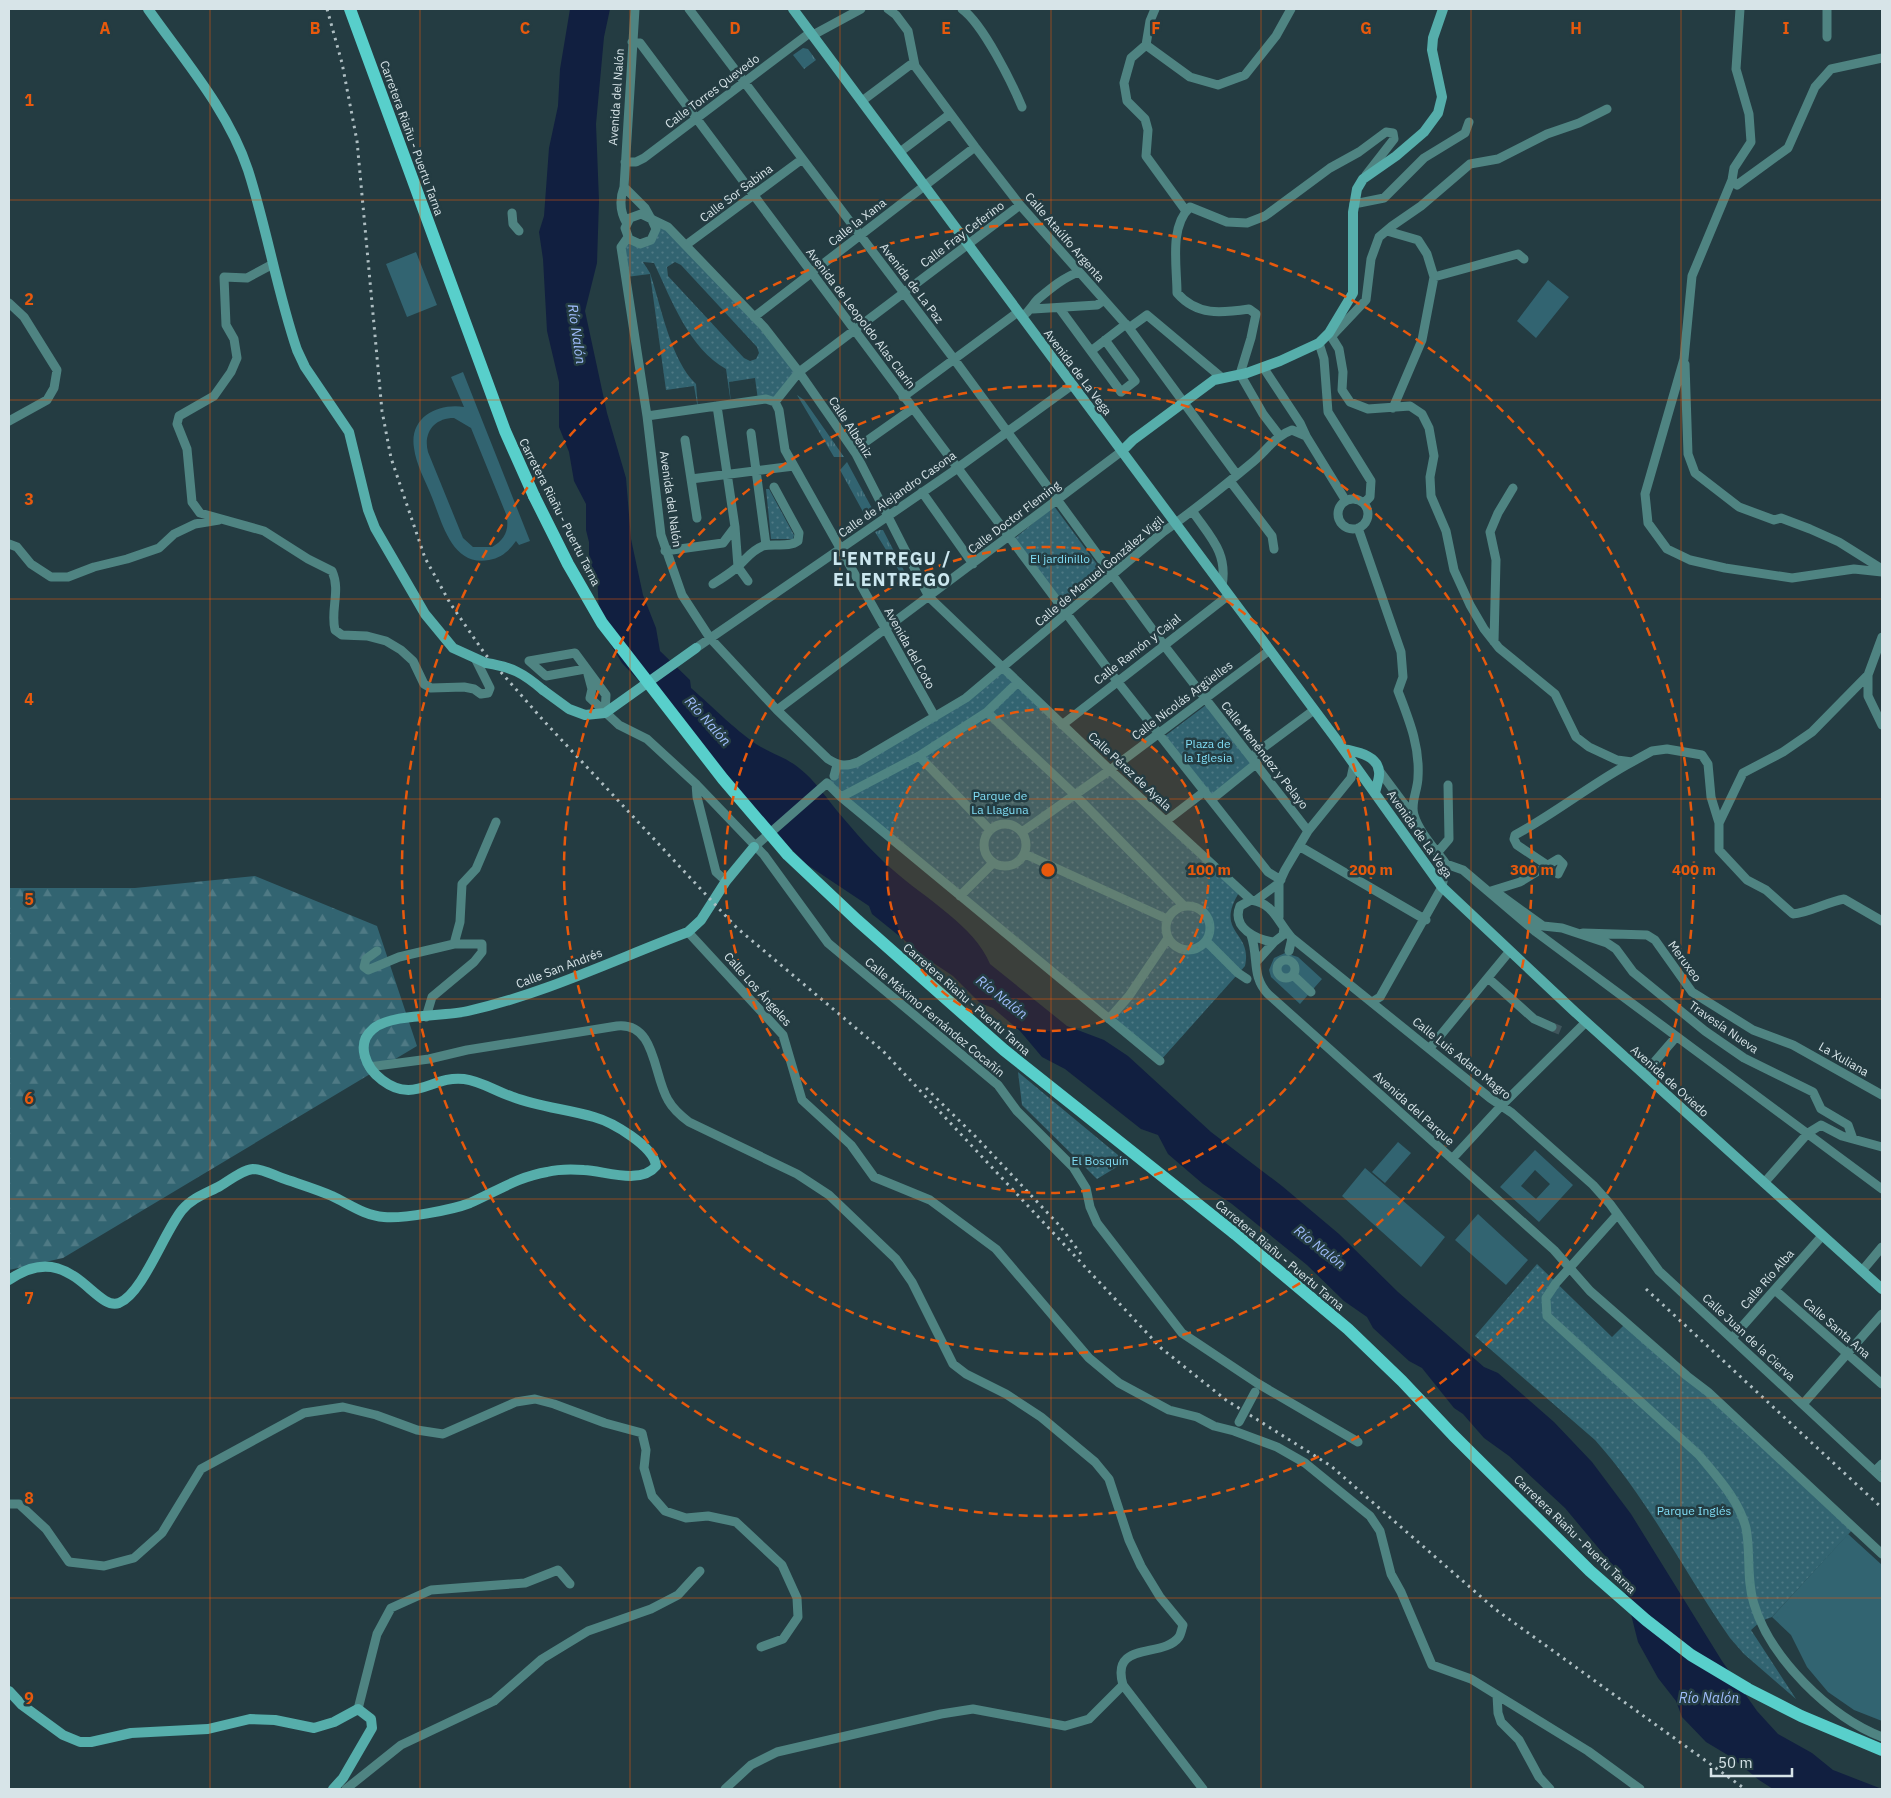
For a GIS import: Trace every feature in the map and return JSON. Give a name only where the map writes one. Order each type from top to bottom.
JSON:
[{"type":"main road","name":"Carretera Riañu - Puertu Tarna","points":[[350,9],[505,431],[534,496],[568,564],[602,623],[654,693],[723,779],[788,855],[857,920],[1004,1050],[1234,1233],[1348,1329],[1590,1571],[1646,1620],[1691,1655],[1748,1689],[1801,1716],[1882,1750]]},
{"type":"street","points":[[148,9],[207,91],[232,132],[248,169],[296,350],[305,367],[349,432],[368,510],[375,528],[425,614],[437,630],[453,648],[481,662],[507,666],[524,674],[569,710],[585,715],[605,713],[696,648]]},
{"type":"street","name":"Avenida del Nalón","points":[[627,224],[621,214],[621,194],[624,187],[635,9]]},
{"type":"street","name":"Avenida de La Paz","points":[[689,9],[801,160],[954,359],[1112,575]]},
{"type":"street","name":"Avenida de La Vega","points":[[793,9],[1344,750],[1443,888]]},
{"type":"street","name":"Calle Torres Quevedo","points":[[625,162],[636,162],[644,158],[812,34],[861,9]]},
{"type":"street","name":"Calle Ataúlfo Argenta","points":[[888,9],[896,14],[908,31],[915,66],[974,147],[1020,205],[1128,326],[1183,403],[1272,536],[1274,550]]},
{"type":"street","points":[[962,9],[973,19],[992,46],[1022,108]]},
{"type":"street","points":[[1155,9],[1150,21],[1146,45],[1131,58],[1124,83],[1127,101],[1145,119],[1148,130],[1146,156],[1186,211]]},
{"type":"street","points":[[1146,45],[1190,77],[1218,86],[1245,75],[1276,36],[1291,9]]},
{"type":"street","points":[[1363,179],[1396,156],[1424,132],[1438,113],[1442,97],[1432,50],[1433,38],[1443,9]]},
{"type":"street","points":[[1740,9],[1736,69],[1750,114],[1751,142],[1734,168],[1732,180],[1692,276],[1684,354],[1688,454],[1695,473],[1740,507],[1774,520],[1781,518],[1839,542],[1882,571]]},
{"type":"street","points":[[1827,9],[1827,37]]},
{"type":"street","name":"Avenida de Leopoldo Alas Clarín","points":[[632,42],[640,43],[1117,681],[1268,872],[1280,882]]},
{"type":"street","points":[[1732,180],[1737,185],[1788,148],[1815,87],[1832,69],[1882,58]]},
{"type":"street","points":[[862,101],[910,65],[915,66]]},
{"type":"street","points":[[1122,451],[1133,440],[1221,377],[1263,367],[1319,343],[1330,335],[1366,300],[1371,259],[1379,237],[1421,206],[1470,164],[1498,159],[1547,134],[1579,123],[1608,109]]},
{"type":"street","points":[[900,152],[950,114]]},
{"type":"street","points":[[1354,204],[1384,198],[1424,158],[1465,133],[1469,122]]},
{"type":"street","points":[[1306,436],[1292,430],[1279,435],[1263,414],[1240,374],[1256,314],[1249,309],[1222,313],[1203,311],[1184,301],[1177,293],[1178,225],[1190,207],[1227,222],[1247,223],[1265,216],[1330,168],[1359,152],[1386,132],[1393,133],[1394,139],[1357,189],[1354,204],[1352,292],[1330,335]]},
{"type":"street","name":"Calle la Xana","points":[[754,317],[974,147]]},
{"type":"street","name":"Calle Sor Sabina","points":[[686,245],[801,160]]},
{"type":"street","points":[[624,187],[645,208],[651,218],[656,229],[651,240],[640,244],[628,237],[625,228],[630,218],[641,214],[651,218]]},
{"type":"street","name":"Calle Fray Ceferino","points":[[775,402],[799,372],[1020,205]]},
{"type":"street","points":[[512,213],[513,224],[519,231]]},
{"type":"street","name":"Calle Albéniz","points":[[651,218],[668,227],[686,245],[754,317],[799,372],[854,450],[929,597],[1003,668]]},
{"type":"street","points":[[1387,231],[1418,240],[1427,254],[1434,277],[1422,340],[1393,408]]},
{"type":"street","name":"Avenida del Nalón","points":[[628,237],[621,247],[647,416],[665,551],[682,596],[710,638],[777,710],[828,759],[838,765]]},
{"type":"street","points":[[1434,277],[1518,254],[1524,258]]},
{"type":"street","points":[[273,264],[247,278],[224,277],[226,325],[234,339],[237,358],[231,372],[214,396],[179,416],[177,424],[187,449],[192,502],[200,513],[219,520],[240,523],[264,531],[308,559],[332,571],[336,581],[333,621],[335,630],[342,635],[386,641],[401,650],[413,661],[424,684],[431,688],[464,687],[482,694],[488,693],[490,688],[481,662]]},
{"type":"street","points":[[1033,309],[1036,301],[1069,276],[1079,272]]},
{"type":"street","points":[[903,397],[1020,314],[1033,309],[1060,309],[1097,305],[1104,300]]},
{"type":"street","points":[[9,303],[24,317],[57,370],[54,388],[47,400],[9,421]]},
{"type":"street","points":[[1060,309],[1121,392],[1135,381],[1105,340]]},
{"type":"street","points":[[1091,351],[1105,340],[1146,315],[1221,377]]},
{"type":"street","points":[[1330,335],[1339,349],[1343,372],[1342,390],[1350,402],[1368,410],[1410,406],[1422,414],[1428,428],[1434,456],[1430,477],[1431,496],[1446,531],[1454,570],[1470,605],[1494,642],[1555,694],[1576,737],[1589,747],[1617,760],[1632,762]]},
{"type":"street","points":[[1319,343],[1324,359],[1328,412],[1371,481],[1370,497],[1364,504]]},
{"type":"street","points":[[1684,354],[1645,494],[1648,523],[1667,549],[1690,560],[1792,578],[1854,570],[1882,571]]},
{"type":"street","points":[[1263,367],[1300,423],[1346,501]]},
{"type":"street","name":"Calle de Alejandro Casona","points":[[696,648],[958,468],[1072,385]]},
{"type":"street","points":[[647,416],[766,399],[775,402]]},
{"type":"street","name":"Avenida del Coto","points":[[775,402],[779,410],[785,450],[935,718]]},
{"type":"street","points":[[717,406],[735,527],[738,567],[748,581]]},
{"type":"street","points":[[854,450],[912,409]]},
{"type":"street","points":[[751,433],[766,545]]},
{"type":"street","name":"Calle de Manuel González Vigil","points":[[838,765],[848,766],[858,762],[960,703],[1112,575],[1234,478],[1270,447],[1279,435]]},
{"type":"street","points":[[685,440],[697,518]]},
{"type":"street","name":"Calle Doctor Fleming","points":[[777,710],[1122,451]]},
{"type":"street","points":[[691,479],[794,466]]},
{"type":"street","points":[[713,584],[738,567],[754,549],[766,545],[793,544],[798,541],[800,536],[774,487]]},
{"type":"street","points":[[1494,642],[1496,560],[1490,532],[1498,513],[1513,488]]},
{"type":"street","points":[[922,492],[973,564]]},
{"type":"street","points":[[1353,499],[1364,504],[1368,514],[1366,520],[1358,528],[1347,528],[1339,519],[1339,508],[1346,501],[1353,499]]},
{"type":"street","points":[[1193,512],[1221,553],[1224,574],[1222,586]]},
{"type":"street","points":[[9,544],[17,547],[30,564],[51,577],[68,577],[94,567],[127,559],[159,548],[174,534],[195,524],[219,520]]},
{"type":"street","points":[[665,551],[722,543],[735,527]]},
{"type":"street","points":[[1358,528],[1401,652],[1403,677],[1398,692],[1414,732],[1418,753],[1418,778],[1412,808],[1415,818]]},
{"type":"street","name":"Calle Menéndez y Pelayo","points":[[1112,575],[1308,831]]},
{"type":"street","name":"Calle Ramón y Cajal","points":[[1062,725],[1163,644],[1229,595]]},
{"type":"street","points":[[1882,637],[1868,675],[1868,696],[1882,725]]},
{"type":"street","name":"Calle Nicolás Argüelles","points":[[1110,770],[1270,650]]},
{"type":"street","points":[[587,671],[546,676],[529,661],[575,653],[606,695],[605,713]]},
{"type":"street","name":"Calle Pérez de Ayala","points":[[1003,668],[1240,892],[1253,901]]},
{"type":"street","name":"Calle Máximo Fernández Cocañín","points":[[587,671],[592,689],[590,698],[619,725],[647,739],[758,844],[766,858],[828,943],[998,1085],[1017,1111],[1073,1166],[1086,1188],[1090,1207],[1097,1223],[1182,1333],[1257,1382],[1358,1442]]},
{"type":"street","points":[[1719,823],[1743,773],[1784,752],[1812,732],[1868,675]]},
{"type":"street","points":[[841,797],[919,756],[987,712],[1018,682]]},
{"type":"street","points":[[1211,800],[1254,759],[1314,710]]},
{"type":"street","points":[[987,712],[1074,794],[1184,906]]},
{"type":"street","points":[[1547,866],[1518,845],[1514,839],[1515,835],[1569,803],[1598,780],[1652,751],[1667,749],[1702,755],[1708,764],[1711,797],[1719,823],[1719,850],[1747,880],[1766,890],[1793,914],[1801,913],[1818,905],[1844,899],[1882,921]]},
{"type":"street","points":[[1344,750],[1365,754],[1375,762],[1378,769],[1415,818],[1446,864],[1463,870],[1536,932],[1882,1190]]},
{"type":"street","points":[[1279,918],[1280,882],[1308,831],[1351,778],[1354,764],[1358,757],[1365,754]]},
{"type":"street","points":[[919,756],[990,830]]},
{"type":"street","points":[[834,776],[838,765]]},
{"type":"street","name":"Avenida de La Vega","points":[[1375,793],[1378,769]]},
{"type":"street","points":[[1022,832],[1110,770]]},
{"type":"street","points":[[758,844],[827,783],[841,797],[1160,1061]]},
{"type":"street","points":[[696,784],[697,797],[716,872],[726,881]]},
{"type":"street","points":[[1437,853],[1450,839],[1448,786]]},
{"type":"street","points":[[1166,821],[1204,791]]},
{"type":"street","points":[[454,944],[460,922],[462,884],[476,869],[496,822]]},
{"type":"street","points":[[1003,824],[1017,827],[1022,832],[1026,843],[1025,854],[1017,863],[1005,867],[993,863],[988,858],[984,844],[990,830],[1003,824]]},
{"type":"street","name":"Calle San Andrés","points":[[369,1067],[364,1056],[364,1047],[371,1030],[393,1019],[426,1017],[467,1011],[515,998],[688,932],[701,920],[726,881],[758,844]]},
{"type":"street","points":[[1299,846],[1426,920]]},
{"type":"street","points":[[1025,854],[1167,919]]},
{"type":"street","points":[[1490,891],[1520,882],[1558,859],[1562,862],[1561,871],[1558,874]]},
{"type":"street","points":[[960,896],[993,863]]},
{"type":"street","points":[[1372,1002],[1380,997],[1426,920],[1443,888],[1446,864]]},
{"type":"street","points":[[1240,906],[1253,901],[1280,882]]},
{"type":"street","name":"Avenida de Oviedo","points":[[1443,888],[1509,952],[1882,1289]]},
{"type":"street","name":"Travesía Nueva","points":[[1490,891],[1543,926],[1562,928],[1607,943],[1616,948],[1632,972],[1705,1031],[1744,1058],[1813,1092],[1821,1109],[1848,1125],[1853,1139]]},
{"type":"street","points":[[1240,892],[1238,915],[1241,923],[1251,935],[1262,940],[1274,942]]},
{"type":"street","points":[[1253,901],[1265,904],[1279,918],[1286,934],[1289,951]]},
{"type":"street","points":[[1109,1019],[1129,996],[1168,938],[1167,919],[1171,913],[1184,906],[1198,908],[1204,913],[1210,927],[1206,941],[1196,949],[1183,950],[1168,938]]},
{"type":"street","name":"Calle Los Ángeles","points":[[688,932],[783,1035],[802,1100],[851,1145],[874,1177],[930,1200],[996,1248],[1089,1358],[1119,1383],[1169,1410],[1197,1417],[1214,1426],[1234,1431]]},
{"type":"street","points":[[1257,961],[1274,942],[1286,934]]},
{"type":"street","name":"Calle Luis Adaro Magro","points":[[1286,934],[1547,1144],[1610,1204]]},
{"type":"street","name":"Meruxeo","points":[[1578,934],[1647,935],[1655,940],[1692,992],[1753,1030],[1793,1045]]},
{"type":"street","name":"Avenida del Parque","points":[[1251,935],[1257,961],[1257,978],[1268,994],[1554,1250],[1590,1290],[1687,1376],[1708,1392],[1882,1554]]},
{"type":"street","points":[[1206,941],[1238,974],[1247,979]]},
{"type":"street","points":[[377,951],[366,960],[364,967],[368,970],[398,957],[454,944],[482,944],[482,952],[474,962],[432,997],[426,1017]]},
{"type":"street","points":[[1430,1048],[1509,952]]},
{"type":"street","points":[[1293,975],[1311,992]]},
{"type":"street","points":[[1488,978],[1534,1019],[1552,1027]]},
{"type":"street","points":[[1452,1159],[1567,1034],[1586,1022]]},
{"type":"street","points":[[369,1067],[429,1059],[467,1050],[617,1026],[629,1025],[640,1031],[647,1043],[668,1100],[677,1112],[689,1122],[797,1174],[829,1195],[896,1259],[912,1282],[953,1364],[966,1374],[1006,1394],[1041,1418],[1095,1462],[1109,1479],[1129,1540],[1141,1566],[1160,1598],[1183,1625],[1179,1637],[1170,1644],[1132,1654],[1124,1663],[1120,1673],[1123,1685],[1203,1789]]},
{"type":"street","points":[[1644,1074],[1676,1037]]},
{"type":"street","name":"La Xuliana","points":[[1793,1045],[1882,1095]]},
{"type":"street","points":[[9,1280],[26,1270],[56,1268],[74,1274],[104,1301],[113,1304],[119,1303],[136,1288],[182,1209],[200,1196],[247,1170],[261,1170],[330,1195],[371,1215],[397,1218],[467,1204],[532,1175],[546,1172],[586,1170],[633,1176],[645,1175],[656,1166],[656,1160],[645,1146],[595,1117],[514,1097],[466,1079],[453,1080],[415,1091],[405,1091],[389,1085],[369,1067]]},
{"type":"street","points":[[1764,1183],[1808,1133],[1821,1125],[1853,1139],[1882,1147]]},
{"type":"street","name":"Calle Juan de la Cierva","points":[[1610,1204],[1659,1271],[1879,1474]]},
{"type":"street","points":[[1618,1215],[1569,1267],[1546,1298],[1548,1316],[1699,1455],[1715,1473],[1738,1507],[1746,1528],[1750,1591],[1754,1606],[1777,1649],[1823,1701],[1843,1716],[1882,1737]]},
{"type":"street","name":"Calle Río Alba","points":[[1732,1338],[1822,1236]]},
{"type":"street","points":[[1862,1271],[1882,1247]]},
{"type":"street","name":"Calle Santa Ana","points":[[1775,1290],[1882,1384]]},
{"type":"street","points":[[1803,1404],[1882,1314]]},
{"type":"street","points":[[1257,1382],[1255,1392],[1234,1431],[1277,1447],[1305,1463],[1370,1516],[1380,1532],[1391,1574],[1401,1592],[1432,1665],[1471,1679],[1497,1694],[1588,1751],[1640,1789]]},
{"type":"street","points":[[9,1504],[19,1504],[46,1529],[69,1562],[104,1566],[134,1558],[162,1532],[201,1469],[304,1413],[343,1407],[376,1415],[417,1430],[443,1434],[516,1402],[535,1399],[605,1423],[642,1433],[646,1450],[644,1468],[652,1496],[665,1511],[686,1518],[708,1516],[736,1522],[782,1565],[797,1598],[798,1617],[783,1640],[760,1646]]},
{"type":"street","points":[[1879,1474],[1882,1464]]},
{"type":"street","points":[[9,1692],[22,1705],[63,1735],[80,1742],[91,1742],[131,1733],[208,1729],[250,1719],[275,1720],[314,1728],[334,1722],[358,1709],[377,1634],[391,1608],[431,1590],[532,1582],[558,1570],[566,1576],[570,1584]]},
{"type":"street","points":[[346,1789],[401,1745],[494,1701],[542,1659],[588,1631],[651,1609],[678,1595],[700,1571]]},
{"type":"street","points":[[725,1789],[751,1765],[777,1752],[941,1714],[973,1709],[1065,1726],[1089,1719],[1123,1685]]},
{"type":"street","points":[[1497,1694],[1498,1713],[1501,1722],[1519,1740],[1539,1776],[1550,1789]]},
{"type":"street","points":[[9,1699],[22,1705]]},
{"type":"street","points":[[333,1789],[343,1778],[372,1728],[371,1718],[358,1709]]},
{"type":"green space","points":[[803,48],[808,49],[816,60],[804,69],[793,55]]},
{"type":"green space","points":[[651,218],[668,227],[799,372],[775,402],[758,400],[755,378],[729,382],[731,404],[698,409],[694,386],[666,390],[650,274],[626,277],[621,247],[629,239],[651,240]],"holes":[[[643,262],[654,263],[675,308],[692,336],[713,360],[726,369],[731,404],[698,408],[696,384],[687,374],[673,347],[650,273]],[[675,262],[681,265],[757,347],[759,353],[756,359],[750,361],[744,358],[668,276],[667,267]]]},
{"type":"green space","points":[[416,252],[437,305],[407,317],[386,264]]},
{"type":"green space","points":[[1548,280],[1569,297],[1536,338],[1517,321]]},
{"type":"green space","points":[[463,372],[530,541],[519,545],[516,541],[504,554],[489,560],[476,560],[465,556],[450,540],[415,454],[414,437],[416,428],[427,414],[445,407],[464,407],[451,377]],"holes":[[[454,418],[471,428],[507,519],[505,534],[492,547],[473,547],[463,538],[428,452],[427,439],[429,433],[441,421]]]},
{"type":"green space","points":[[797,395],[804,400],[844,457],[834,457]]},
{"type":"green space","points":[[847,462],[874,512],[867,519],[840,470]]},
{"type":"green space","points":[[766,489],[769,489],[794,535],[793,539],[771,539]]},
{"type":"green space","name":"El jardinillo","points":[[1054,506],[1104,574],[1065,605],[1016,542],[1015,538]]},
{"type":"green space","points":[[883,530],[912,586],[909,587],[875,532]]},
{"type":"green space","name":"Parque de La Llaguna","points":[[1003,668],[1240,891],[1233,905],[1231,916],[1235,931],[1244,945],[1246,954],[1245,966],[1160,1061],[827,783],[834,776],[837,765],[847,766],[905,734]]},
{"type":"green space","name":"Plaza de la Iglesia","points":[[1206,705],[1252,764],[1211,795],[1165,736]]},
{"type":"green space","points":[[255,876],[377,926],[417,1046],[63,1258],[9,1270],[9,888],[135,888]]},
{"type":"green space","points":[[1285,953],[1298,957],[1322,979],[1300,1004],[1271,977],[1269,970],[1274,958]]},
{"type":"green space","name":"El Bosquín","points":[[1018,1072],[1124,1160],[1120,1165],[1097,1179],[1022,1105]]},
{"type":"green space","points":[[1398,1142],[1411,1153],[1385,1183],[1372,1172]]},
{"type":"green space","points":[[1535,1150],[1573,1185],[1539,1222],[1500,1187]],"holes":[[[1535,1170],[1550,1184],[1536,1199],[1521,1186]]]},
{"type":"green space","points":[[1365,1168],[1445,1237],[1421,1267],[1342,1196]]},
{"type":"green space","points":[[1478,1214],[1528,1260],[1506,1285],[1455,1240]]},
{"type":"green space","name":"Parque Inglés","points":[[1537,1264],[1612,1337],[1626,1323],[1854,1528],[1772,1617],[1761,1621],[1751,1630],[1796,1699],[1744,1654],[1730,1638],[1632,1487],[1595,1440],[1475,1336]]},
{"type":"green space","points":[[1848,1534],[1882,1565],[1882,1721],[1854,1710],[1828,1692],[1807,1667],[1791,1635],[1772,1617]]},
{"type":"water","name":"Río Nalón","points":[[570,9],[610,9],[604,37],[596,124],[599,201],[597,263],[585,311],[607,413],[626,478],[631,539],[643,595],[656,628],[660,651],[690,680],[691,688],[735,727],[768,751],[789,761],[806,774],[878,857],[947,913],[973,937],[983,950],[990,964],[1067,1026],[1104,1040],[1128,1056],[1211,1132],[1282,1186],[1339,1234],[1398,1292],[1484,1367],[1498,1373],[1554,1422],[1592,1462],[1631,1514],[1722,1661],[1757,1711],[1778,1734],[1812,1753],[1833,1770],[1882,1789],[1773,1789],[1731,1757],[1706,1742],[1682,1717],[1676,1701],[1658,1678],[1638,1642],[1621,1575],[1565,1508],[1509,1456],[1484,1438],[1463,1414],[1454,1408],[1422,1368],[1409,1361],[1373,1328],[1367,1317],[1344,1301],[1307,1265],[1232,1204],[1203,1184],[1168,1154],[1158,1135],[1141,1129],[1065,1069],[1042,1057],[1020,1031],[993,1008],[980,1003],[953,976],[929,960],[872,914],[869,906],[806,864],[751,808],[721,768],[622,663],[600,627],[597,576],[589,566],[586,504],[574,481],[569,452],[559,427],[559,382],[547,331],[543,259],[539,232],[544,216],[549,148],[558,106],[560,69]]},
{"type":"tunnel","points":[[1552,1027],[1564,1032]]},
{"type":"railway","points":[[327,9],[342,63],[357,141],[382,411],[391,458],[425,558],[450,603],[485,654],[543,720],[737,928],[883,1051],[1161,1348],[1226,1400],[1331,1466],[1495,1609],[1745,1789]]},
{"type":"railway","points":[[926,1088],[977,1138],[1059,1225],[1081,1254]]},
{"type":"railway","points":[[1646,1289],[1882,1508]]},
{"type":"district","name":"L'ENTREGU / EL ENTREGO","points":[[892,568]]}]
